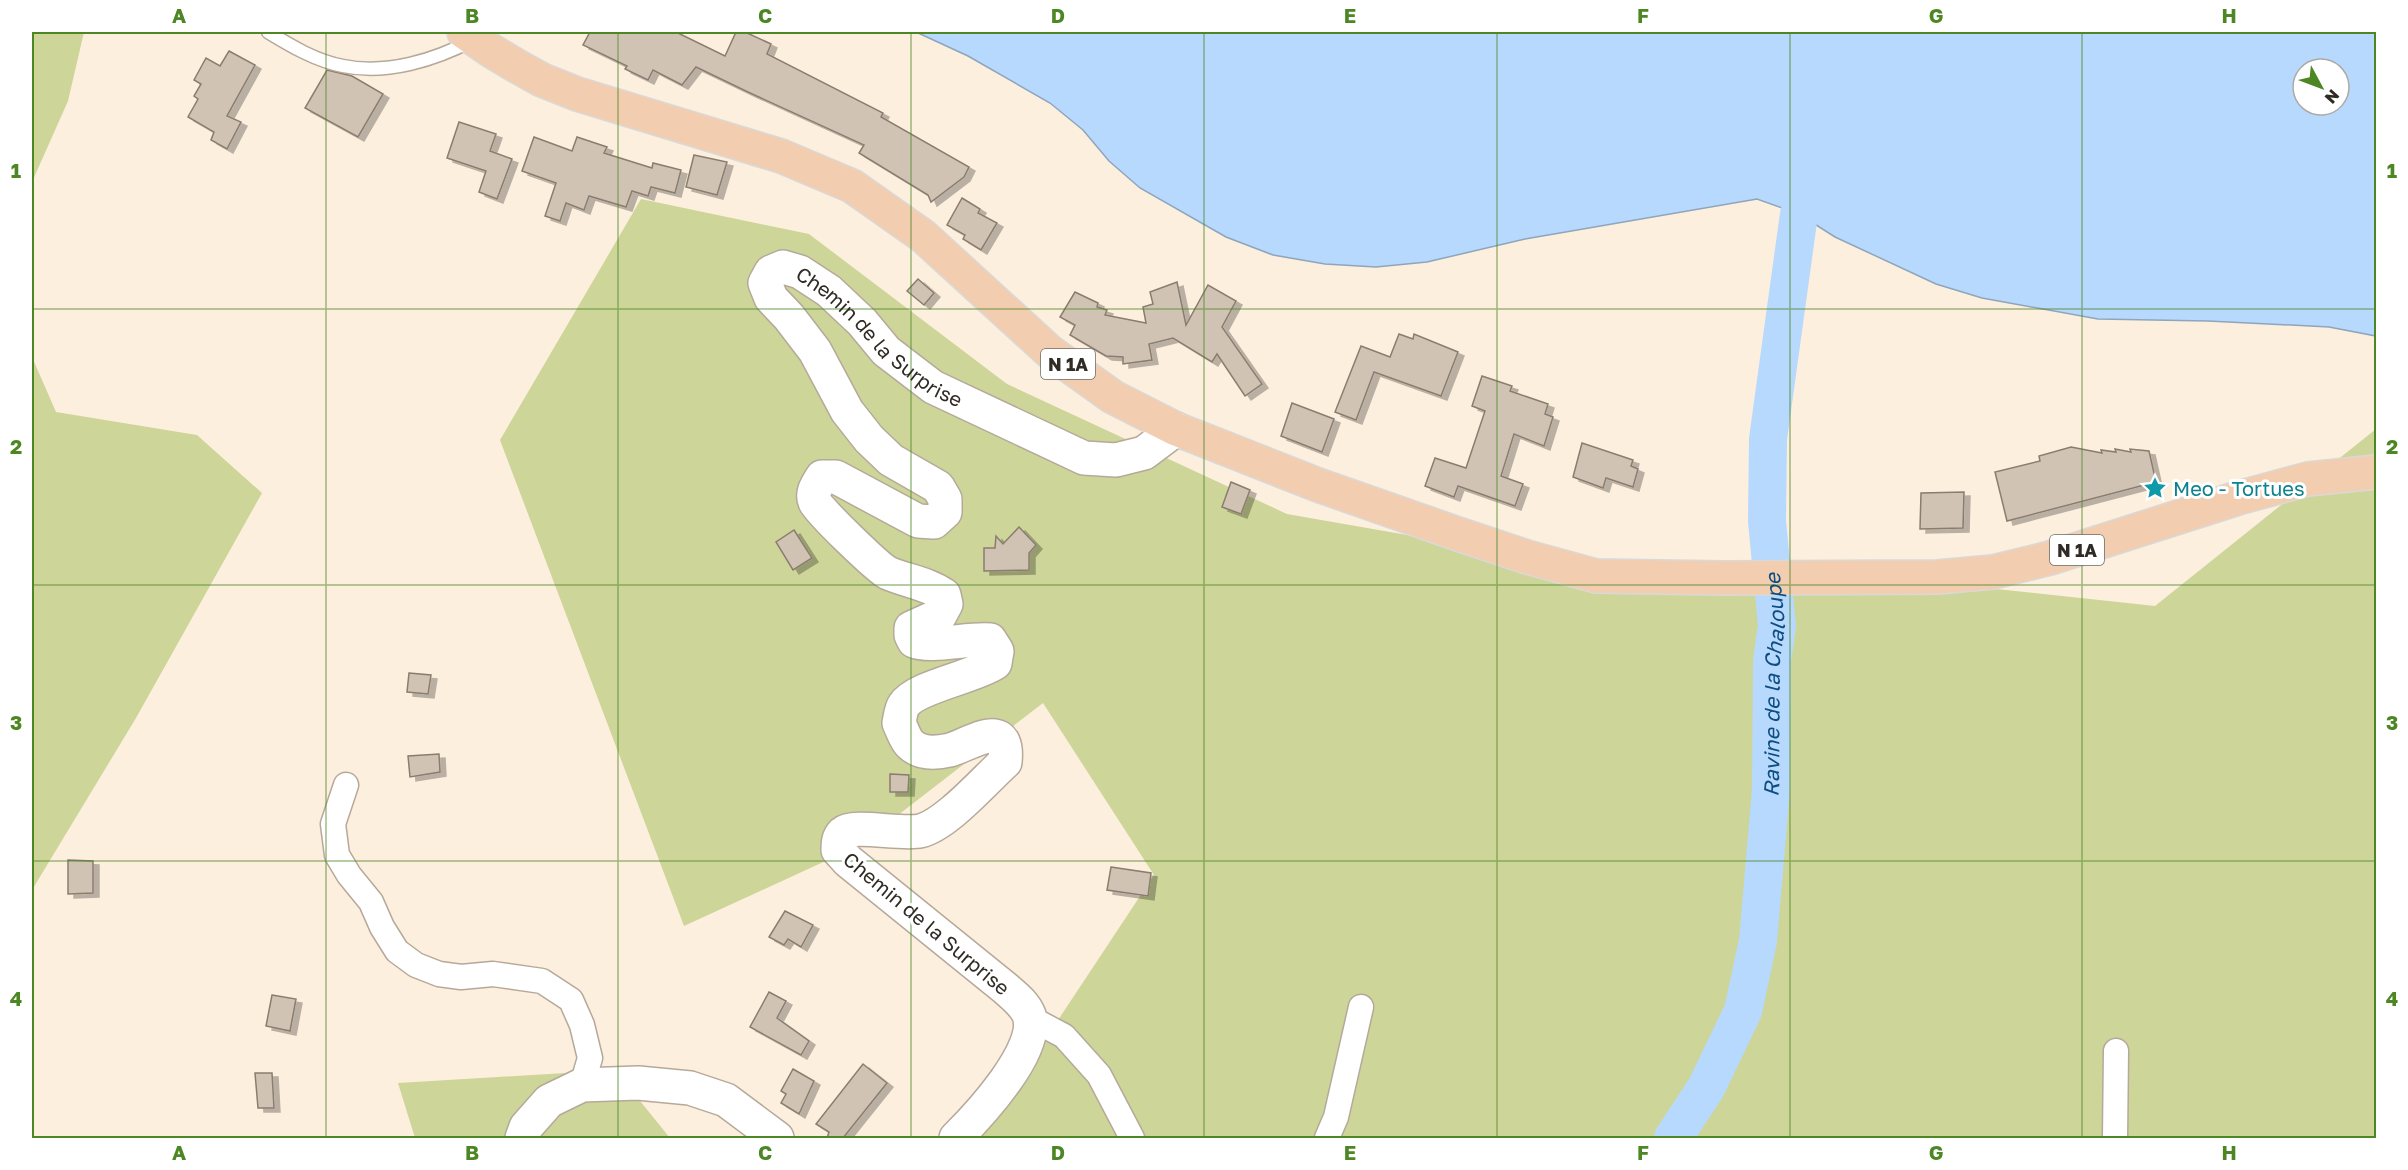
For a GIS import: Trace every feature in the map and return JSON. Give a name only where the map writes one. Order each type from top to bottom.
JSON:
[{"type":"main road","name":"N 1A","points":[[474,34],[542,80],[577,94],[781,156],[852,186],[923,236],[1050,352],[1113,397],[1176,429],[1318,485],[1538,560],[1596,576],[1937,577],[1993,572],[2050,558],[2238,498],[2308,479],[2376,472]]},
{"type":"main road","name":"Chemin de la Surprise","points":[[1030,1018],[1013,994],[848,861],[838,850],[839,838],[844,831],[854,829],[893,832],[920,831],[940,822],[1005,762],[1006,749],[1001,739],[992,735],[976,738],[950,750],[927,753],[910,744],[899,723],[904,704],[920,693],[983,671],[995,663],[997,651],[990,640],[975,639],[926,644],[914,641],[911,628],[940,615],[946,604],[944,595],[934,588],[887,572],[871,560],[815,503],[814,488],[822,477],[836,477],[918,521],[934,522],[945,512],[945,499],[938,487],[891,460],[869,439],[847,411],[815,351],[771,298],[765,283],[771,272],[783,267],[800,272],[829,291],[862,322],[886,351],[933,387],[1084,458],[1116,460],[1144,453],[1176,429]]},
{"type":"main road","points":[[956,1138],[1005,1083],[1027,1044],[1030,1018]]},
{"type":"main road","points":[[522,1138],[526,1127],[549,1101],[582,1085],[638,1083],[690,1088],[726,1100],[777,1138]]},
{"type":"street","points":[[345,784],[333,824],[337,855],[349,875],[371,902],[382,927],[397,951],[416,965],[439,974],[461,977],[493,974],[543,981],[571,1000],[582,1025],[590,1059],[582,1085]]},
{"type":"street","points":[[1327,1138],[1336,1117],[1360,1007]]},
{"type":"street","points":[[1030,1018],[1064,1036],[1099,1075],[1132,1138]]},
{"type":"street","points":[[2115,1138],[2116,1051]]},
{"type":"lane","points":[[268,32],[309,55],[343,66],[378,68],[430,59],[474,34]]},
{"type":"green space","points":[[32,32],[84,32],[68,101],[32,182]]},
{"type":"green space","points":[[641,199],[809,234],[1007,384],[1287,514],[1602,569],[1968,586],[2155,606],[2376,429],[2376,1138],[980,1138],[1154,875],[1043,703],[858,846],[684,926],[500,440]]},
{"type":"green space","points":[[32,357],[56,412],[197,435],[262,493],[136,718],[32,890]]},
{"type":"green space","points":[[615,1070],[670,1138],[415,1138],[398,1083]]},
{"type":"water","points":[[916,32],[2376,32],[2376,336],[2329,327],[2208,321],[2098,319],[1982,298],[1936,284],[1835,237],[1799,214],[1757,199],[1525,239],[1427,262],[1376,267],[1325,264],[1273,255],[1226,237],[1140,188],[1109,161],[1083,130],[1050,103],[968,56]]},
{"type":"building","points":[[590,32],[676,32],[725,56],[736,32],[745,32],[771,44],[767,54],[883,113],[881,117],[969,167],[964,177],[931,202],[928,195],[859,153],[864,145],[696,67],[682,85],[653,70],[648,80],[625,69],[627,66],[583,45]]},
{"type":"building","points":[[229,51],[255,65],[227,116],[241,122],[227,149],[211,140],[214,132],[188,117],[198,99],[194,96],[201,84],[194,80],[206,58],[220,66]]},
{"type":"building","points":[[327,70],[352,76],[383,94],[358,137],[305,108]]},
{"type":"building","points":[[459,122],[496,134],[490,151],[512,159],[497,199],[479,192],[486,171],[447,158]]},
{"type":"building","points":[[534,137],[572,151],[577,137],[607,147],[604,153],[652,168],[653,163],[681,170],[675,193],[651,187],[648,196],[632,191],[626,207],[589,196],[584,210],[566,203],[560,221],[545,216],[556,183],[522,171]]},
{"type":"building","points":[[694,155],[727,162],[717,195],[686,187]]},
{"type":"building","points":[[962,198],[980,209],[978,213],[997,223],[981,250],[963,239],[965,235],[947,225]]},
{"type":"building","points":[[918,279],[934,293],[924,305],[907,291]]},
{"type":"building","points":[[1177,282],[1186,325],[1208,285],[1236,301],[1222,327],[1262,384],[1245,396],[1217,354],[1212,362],[1173,338],[1149,344],[1152,360],[1123,364],[1123,357],[1106,356],[1070,335],[1075,325],[1060,317],[1075,292],[1098,303],[1097,307],[1107,310],[1105,315],[1146,323],[1143,307],[1153,304],[1150,292]]},
{"type":"building","points":[[1399,334],[1413,339],[1414,334],[1458,352],[1441,396],[1374,372],[1356,420],[1335,412],[1361,346],[1390,357]]},
{"type":"building","points":[[1482,376],[1512,386],[1510,391],[1548,404],[1545,414],[1553,417],[1544,446],[1514,434],[1501,476],[1523,484],[1515,506],[1458,486],[1454,497],[1425,486],[1435,458],[1466,468],[1485,411],[1472,406]]},
{"type":"building","points":[[1292,403],[1334,419],[1322,452],[1281,436]]},
{"type":"building","points":[[1582,443],[1633,460],[1631,466],[1638,469],[1633,487],[1606,478],[1603,488],[1573,477]]},
{"type":"building","points":[[2071,447],[2102,453],[2101,450],[2116,452],[2115,449],[2131,452],[2130,449],[2149,451],[2156,482],[2007,521],[1995,472],[2040,461],[2039,456]]},
{"type":"building","points":[[1231,482],[1250,490],[1241,514],[1222,507]]},
{"type":"building","points":[[1964,492],[1963,528],[1920,529],[1921,493]]},
{"type":"building","points":[[1019,527],[1036,545],[1029,553],[1029,570],[984,571],[984,548],[995,548],[996,536],[1003,544]]},
{"type":"building","points":[[794,530],[812,558],[793,570],[776,542]]},
{"type":"building","points":[[409,673],[431,675],[428,694],[407,692]]},
{"type":"building","points":[[439,754],[440,772],[410,777],[408,756]]},
{"type":"building","points":[[890,774],[909,775],[908,792],[890,792]]},
{"type":"building","points":[[68,860],[93,861],[93,893],[68,894]]},
{"type":"building","points":[[1111,867],[1151,873],[1148,896],[1107,890]]},
{"type":"building","points":[[785,911],[813,925],[801,947],[788,939],[784,945],[769,937]]},
{"type":"building","points":[[769,992],[786,1001],[777,1018],[809,1041],[801,1055],[750,1027]]},
{"type":"building","points":[[272,995],[296,999],[290,1031],[266,1026]]},
{"type":"building","points":[[863,1064],[887,1083],[843,1138],[827,1138],[829,1132],[816,1124]]},
{"type":"building","points":[[793,1069],[814,1081],[799,1114],[781,1103],[786,1094],[781,1091]]},
{"type":"building","points":[[255,1073],[272,1073],[274,1108],[258,1108]]},
{"type":"waterway","name":"Ravine de la Chaloupe","points":[[1673,1138],[1706,1088],[1743,1011],[1758,941],[1771,789],[1772,661],[1777,626],[1767,521],[1768,439],[1799,214]]},
{"type":"place","name":"Meo - Tortues","points":[[2155,488]]}]
